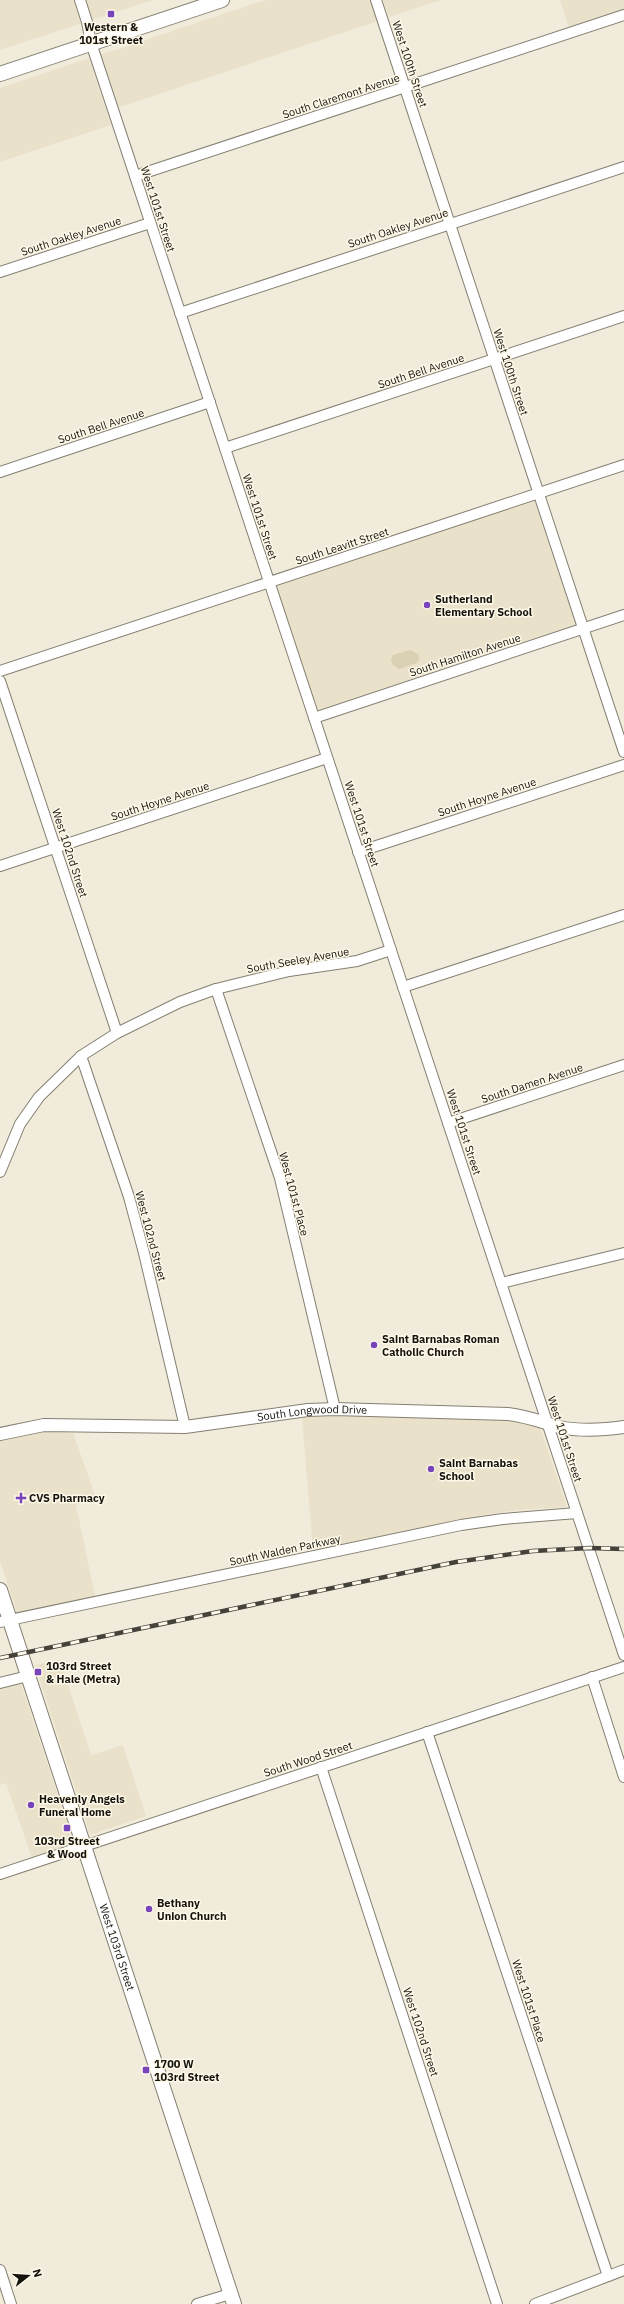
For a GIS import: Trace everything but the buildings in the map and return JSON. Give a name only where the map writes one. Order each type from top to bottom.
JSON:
[{"type":"main road","points":[[0,74],[222,0]]},
{"type":"main road","name":"West 103rd Street","points":[[0,1590],[5,1621],[28,1676],[232,2299]]},
{"type":"street","name":"West 101st Street","points":[[80,0],[91,43],[150,223],[624,1655]]},
{"type":"street","name":"West 100th Street","points":[[376,0],[624,752]]},
{"type":"street","name":"South Claremont Avenue","points":[[135,176],[624,16]]},
{"type":"street","name":"South Oakley Avenue","points":[[180,313],[624,166]]},
{"type":"street","name":"South Oakley Avenue","points":[[0,272],[150,223]]},
{"type":"street","name":"South Bell Avenue","points":[[225,448],[624,316]]},
{"type":"street","name":"South Bell Avenue","points":[[0,472],[210,402]]},
{"type":"street","name":"South Leavitt Street","points":[[0,671],[624,465]]},
{"type":"street","name":"South Hamilton Avenue","points":[[314,718],[624,615]]},
{"type":"street","name":"West 102nd Street","points":[[0,680],[117,1033]]},
{"type":"street","name":"South Hoyne Avenue","points":[[0,866],[327,758]]},
{"type":"street","name":"South Hoyne Avenue","points":[[358,852],[624,765]]},
{"type":"street","points":[[403,987],[624,915]]},
{"type":"street","name":"South Seeley Avenue","points":[[0,1172],[23,1119],[39,1097],[81,1056],[117,1033],[180,1002],[216,989],[288,971],[357,961],[391,950]]},
{"type":"street","name":"West 101st Place","points":[[216,989],[280,1178],[334,1408]]},
{"type":"street","name":"West 102nd Street","points":[[81,1056],[129,1197],[185,1427]]},
{"type":"street","name":"South Damen Avenue","points":[[448,1123],[624,1065]]},
{"type":"street","points":[[501,1283],[624,1253]]},
{"type":"street","name":"South Longwood Drive","points":[[0,1434],[44,1425],[185,1427],[334,1408],[508,1414],[561,1427],[589,1429],[624,1427]]},
{"type":"street","name":"South Walden Parkway","points":[[5,1621],[460,1525],[503,1518],[577,1513]]},
{"type":"street","name":"South Wood Street","points":[[0,1874],[624,1667]]},
{"type":"street","points":[[0,1683],[28,1676]]},
{"type":"street","points":[[592,1677],[624,1777]]},
{"type":"street","name":"West 101st Place","points":[[427,1732],[608,2276]]},
{"type":"street","name":"West 102nd Street","points":[[321,1767],[497,2304]]},
{"type":"street","points":[[0,2270],[11,2304]]},
{"type":"street","points":[[535,2304],[624,2270]]},
{"type":"street","points":[[198,2304],[232,2299]]},
{"type":"shaded area","points":[[0,0],[153,0],[0,50]]},
{"type":"shaded area","points":[[265,0],[372,0],[378,21],[117,108],[100,55]]},
{"type":"shaded area","points":[[383,0],[441,0],[389,17]]},
{"type":"shaded area","points":[[560,0],[624,0],[624,9],[569,28]]},
{"type":"shaded area","points":[[89,58],[111,125],[0,162],[0,88]]},
{"type":"shaded area","name":"Sutherland Elementary School","points":[[537,500],[578,624],[317,710],[276,586]]},
{"type":"shaded area","points":[[410,650],[418,654],[419,659],[417,663],[399,669],[393,665],[391,661],[393,655]]},
{"type":"shaded area","name":"Saint Barnabas School","points":[[326,1415],[505,1420],[540,1427],[567,1507],[517,1510],[465,1518],[313,1550],[302,1418]]},
{"type":"shaded area","points":[[43,1431],[73,1433],[96,1498],[76,1505],[95,1596],[17,1613],[0,1561],[0,1440]]},
{"type":"shaded area","points":[[60,1660],[91,1755],[123,1745],[146,1816],[90,1835],[35,1665]]},
{"type":"shaded area","points":[[21,1684],[74,1844],[32,1858],[6,1783],[0,1785],[0,1688]]},
{"type":"railway","points":[[0,1658],[456,1562],[533,1551],[589,1548],[624,1549]]},
{"type":"place","name":"Western & 101st Street","points":[[111,14]]},
{"type":"place","name":"Sutherland Elementary School","points":[[427,605]]},
{"type":"place","name":"Saint Barnabas Roman Catholic Church","points":[[374,1345]]},
{"type":"place","name":"Saint Barnabas School","points":[[431,1469]]},
{"type":"place","name":"CVS Pharmacy","points":[[21,1498]]},
{"type":"place","name":"103rd Street & Hale (Metra)","points":[[38,1672]]},
{"type":"place","name":"Heavenly Angels Funeral Home","points":[[31,1805]]},
{"type":"place","name":"103rd Street & Wood","points":[[67,1828]]},
{"type":"place","name":"Bethany Union Church","points":[[149,1909]]},
{"type":"place","name":"1700 W 103rd Street","points":[[146,2070]]}]
